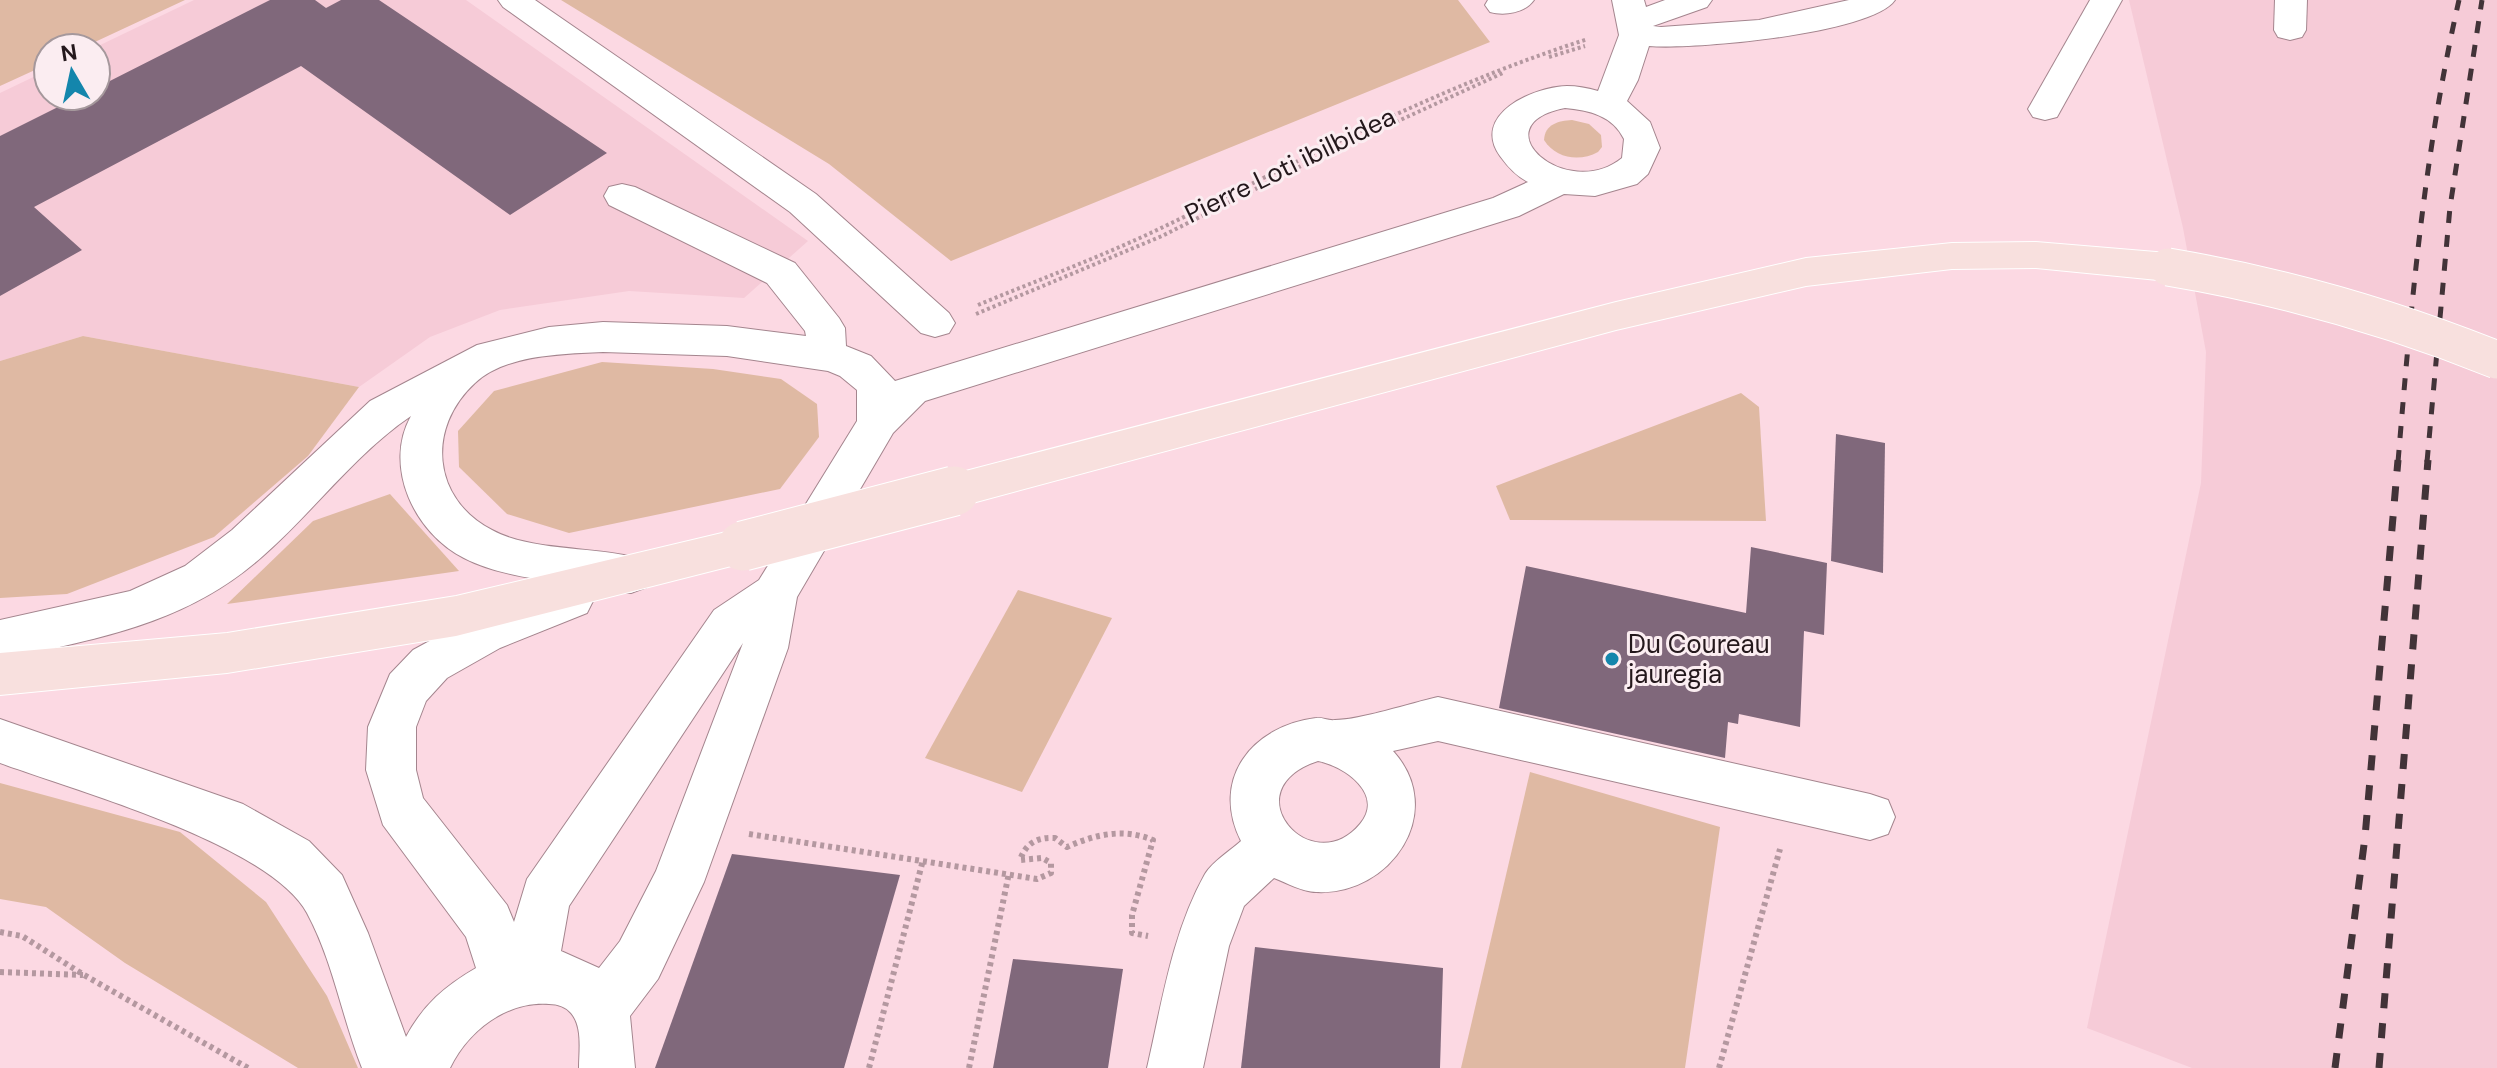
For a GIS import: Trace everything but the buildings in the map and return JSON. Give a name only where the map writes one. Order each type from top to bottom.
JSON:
[{"type":"main road","points":[[0,674],[227,653],[456,616],[743,546],[1616,316],[1806,272],[1952,256],[2036,255],[2168,267],[2272,287],[2339,304],[2497,360]]},
{"type":"street","points":[[514,0],[803,203],[935,323]]},
{"type":"street","points":[[1633,21],[1688,37],[1789,24],[1839,14],[1879,0]]},
{"type":"street","points":[[2045,109],[2106,0]]},
{"type":"street","points":[[1633,21],[1708,2]]},
{"type":"street","points":[[1607,105],[1621,80],[1633,21]]},
{"type":"street","points":[[1565,97],[1607,105],[1636,126],[1642,140],[1642,154],[1635,166],[1622,176],[1604,182],[1561,181],[1539,173],[1512,147],[1509,132],[1515,119],[1527,107],[1544,100],[1565,97]]},
{"type":"street","points":[[602,1008],[639,960],[678,882],[765,648],[775,594],[878,422],[911,390],[1506,207],[1561,181]]},
{"type":"street","points":[[622,196],[781,273],[825,328],[827,356]]},
{"type":"street","points":[[0,640],[144,607],[199,580],[251,543],[375,420],[406,395],[460,373],[494,354],[548,341],[599,336],[724,341],[827,356],[855,366],[877,385],[878,422]]},
{"type":"street","points":[[460,373],[439,400],[424,428],[418,455],[426,492],[449,523],[483,547],[564,566],[631,574]]},
{"type":"street","points":[[518,978],[488,923],[401,809],[391,770],[392,727],[407,689],[430,664],[484,634],[631,574]]},
{"type":"street","points":[[518,978],[545,897],[730,624],[775,594]]},
{"type":"street","points":[[1340,741],[1360,751],[1377,765],[1388,784],[1391,805],[1387,826],[1376,844],[1359,858],[1337,866],[1314,867],[1291,860],[1272,847],[1258,829],[1252,809],[1253,787],[1262,768],[1277,753],[1296,742],[1318,739],[1340,741],[1438,719],[1870,817]]},
{"type":"street","points":[[0,741],[225,821],[291,858],[324,893],[342,933],[386,1058],[395,1068]]},
{"type":"street","points":[[1175,1068],[1202,946],[1225,889],[1272,847]]},
{"type":"street","points":[[420,1068],[425,1052],[446,1021],[474,997],[518,978],[551,975],[573,981],[589,992],[602,1008],[610,1039],[607,1068]]},
{"type":"path","name":"Pierre Loti ibilbidea","points":[[935,323],[1154,231],[1301,157],[1486,72],[1633,21]]},
{"type":"path","points":[[935,323],[985,312],[1162,236],[1309,162],[1490,78],[1633,21]]},
{"type":"path","points":[[1719,1068],[1787,825],[1787,798]]},
{"type":"path","points":[[745,833],[1037,879],[1051,873],[1051,863],[1047,859],[1020,860],[1025,845],[1039,838],[1055,838],[1067,847],[1116,832],[1142,835],[1153,840],[1132,915],[1132,933]]},
{"type":"path","points":[[869,1068],[923,860]]},
{"type":"path","points":[[969,1068],[1009,873]]},
{"type":"path","points":[[0,932],[22,936],[84,975],[248,1068]]},
{"type":"path","points":[[0,972],[84,975]]},
{"type":"shaded area","points":[[0,0],[185,0],[112,34],[32,32],[32,71],[0,86]]},
{"type":"shaded area","points":[[194,0],[466,0],[808,241],[744,298],[629,291],[500,310],[430,337],[359,387],[83,336],[0,361],[0,93],[32,78],[32,112],[112,112],[112,39]]},
{"type":"shaded area","points":[[561,0],[1458,0],[1490,42],[951,261],[829,164]]},
{"type":"shaded area","points":[[2129,0],[2497,0],[2497,1068],[2192,1068],[2087,1028],[2201,483],[2206,352],[2183,228]]},
{"type":"shaded area","points":[[1572,120],[1589,124],[1601,135],[1602,147],[1598,152],[1584,157],[1569,157],[1555,151],[1544,140],[1550,127]]},
{"type":"shaded area","points":[[83,336],[359,387],[308,456],[214,537],[67,594],[0,598],[0,361]]},
{"type":"shaded area","points":[[602,362],[713,369],[781,379],[817,404],[819,437],[780,489],[569,533],[507,514],[459,467],[458,431],[494,391]]},
{"type":"shaded area","points":[[1741,393],[1759,407],[1766,521],[1510,520],[1496,486]]},
{"type":"shaded area","points":[[390,494],[459,571],[227,604],[313,521]]},
{"type":"shaded area","points":[[1018,590],[1112,618],[1022,792],[925,758]]},
{"type":"shaded area","points":[[1530,772],[1720,827],[1685,1068],[1461,1068]]},
{"type":"shaded area","points":[[0,783],[180,832],[266,902],[327,996],[358,1068],[298,1068],[125,963],[46,907],[0,899]]},
{"type":"railway","points":[[2398,462],[2428,172],[2459,0]]},
{"type":"railway","points":[[2427,462],[2450,207],[2482,0]]},
{"type":"railway","points":[[2335,1068],[2365,837],[2398,460]]},
{"type":"railway","points":[[2379,1068],[2428,460]]},
{"type":"place","name":"Du Coureau jauregia","points":[[1612,659]]}]
